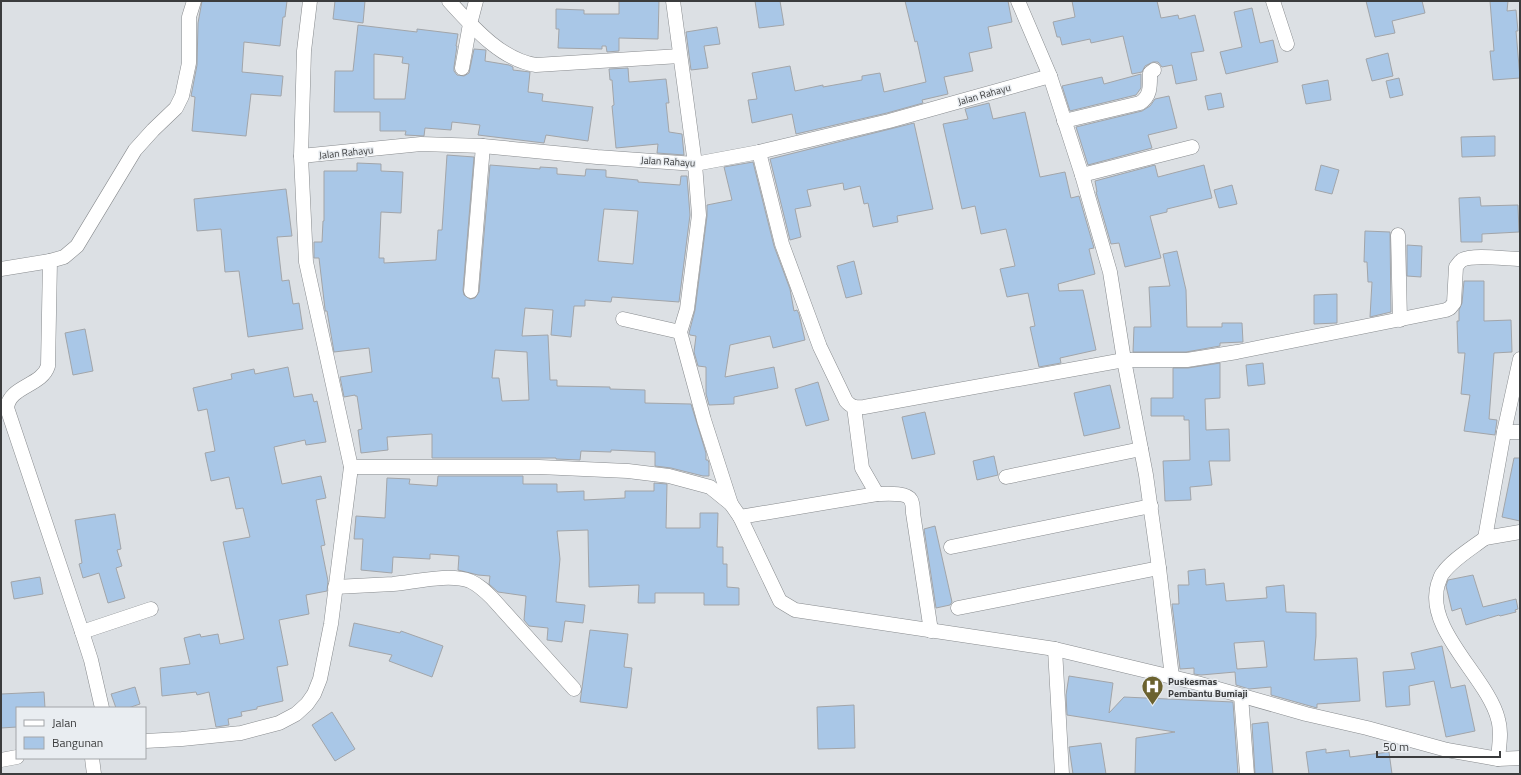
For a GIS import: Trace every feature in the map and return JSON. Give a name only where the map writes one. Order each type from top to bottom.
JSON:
[{"type":"street","points":[[1,269],[50,261],[64,257],[77,246],[135,150],[152,130],[176,108],[182,96],[189,63],[190,17],[194,1]]},
{"type":"street","points":[[146,741],[241,733],[279,723],[296,714],[308,704],[320,679],[326,652],[351,467],[306,262],[301,156],[304,51],[310,1]]},
{"type":"street","points":[[449,1],[485,39],[518,61],[527,64],[536,65],[680,56]]},
{"type":"street","points":[[462,68],[476,1]]},
{"type":"street","points":[[672,1],[695,164],[699,215],[687,309],[680,332],[704,420],[731,504],[740,517],[780,601],[795,610],[1055,649],[1172,677],[1448,750],[1498,759],[1520,758]]},
{"type":"street","points":[[1018,1],[1050,76],[1082,175],[1110,272],[1124,360],[1151,506],[1172,677]]},
{"type":"street","points":[[1273,1],[1287,44]]},
{"type":"street","points":[[1064,121],[1140,103],[1146,99],[1148,95],[1150,73],[1154,70]]},
{"type":"street","name":"Jalan Rahayu","points":[[301,156],[421,144],[483,146],[597,157],[695,164],[760,152],[889,122],[1050,76]]},
{"type":"street","points":[[471,291],[483,146]]},
{"type":"street","points":[[1082,175],[1192,147]]},
{"type":"street","points":[[760,152],[782,244],[820,347],[846,401],[850,406],[854,407],[864,407],[1124,360],[1186,360],[1237,352],[1446,310],[1453,306],[1456,267],[1459,262],[1473,258],[1520,259]]},
{"type":"street","points":[[1398,235],[1400,320]]},
{"type":"street","points":[[50,261],[49,348],[47,370],[43,375],[12,396],[9,399],[7,408],[91,660],[102,707]]},
{"type":"street","points":[[623,319],[680,332]]},
{"type":"street","points":[[1485,538],[1504,432],[1520,359]]},
{"type":"street","points":[[854,407],[862,468],[877,494]]},
{"type":"street","points":[[1504,432],[1520,432]]},
{"type":"street","points":[[1006,477],[1141,449]]},
{"type":"street","points":[[351,467],[539,466],[628,471],[669,476],[710,488],[731,504]]},
{"type":"street","points":[[740,517],[877,494],[897,494],[908,497],[911,499],[931,631]]},
{"type":"street","points":[[951,547],[1151,506]]},
{"type":"street","points":[[1498,759],[1500,733],[1498,719],[1486,693],[1457,650],[1439,616],[1436,594],[1442,574],[1450,564],[1485,538],[1520,532]]},
{"type":"street","points":[[958,608],[1159,568]]},
{"type":"street","points":[[335,587],[392,584],[437,579],[460,579],[469,581],[482,588],[492,598],[574,689]]},
{"type":"street","points":[[82,632],[151,609]]},
{"type":"street","points":[[1055,649],[1062,774]]},
{"type":"street","points":[[1241,696],[1247,774]]},
{"type":"street","points":[[1,760],[16,757]]},
{"type":"street","points":[[92,759],[94,774]]},
{"type":"building","points":[[202,1],[287,1],[285,17],[283,17],[280,46],[244,42],[242,72],[283,76],[281,96],[251,94],[246,136],[192,131],[195,97],[191,96],[197,65],[198,23]]},
{"type":"building","points":[[335,1],[365,1],[363,23],[333,19]]},
{"type":"building","points":[[619,1],[659,1],[658,39],[619,38],[619,51],[607,52],[606,46],[602,46],[602,49],[558,48],[559,29],[556,29],[556,9],[584,10],[584,14],[619,14]]},
{"type":"building","points":[[755,1],[780,1],[784,25],[759,28]]},
{"type":"building","points":[[905,1],[1008,1],[1012,22],[988,27],[992,48],[969,53],[973,71],[944,77],[948,94],[922,100],[923,103],[887,113],[796,134],[792,114],[752,123],[748,100],[757,99],[752,73],[790,66],[795,91],[823,85],[823,87],[862,80],[862,76],[880,73],[884,92],[926,82],[917,41],[915,42]]},
{"type":"building","points":[[1072,1],[1157,1],[1161,18],[1178,15],[1179,19],[1195,15],[1204,51],[1191,53],[1197,80],[1176,84],[1172,65],[1162,67],[1158,62],[1153,62],[1145,66],[1142,72],[1132,74],[1123,36],[1091,43],[1090,39],[1062,45],[1060,37],[1057,37],[1053,22],[1075,17]]},
{"type":"building","points":[[1366,1],[1422,1],[1425,13],[1392,21],[1395,33],[1375,37]]},
{"type":"building","points":[[1490,1],[1508,1],[1507,11],[1516,10],[1518,31],[1516,31],[1520,78],[1493,80],[1490,51],[1494,51]]},
{"type":"building","points":[[1252,8],[1260,43],[1273,40],[1278,62],[1226,74],[1220,52],[1242,47],[1234,12]]},
{"type":"building","points":[[358,25],[417,32],[417,29],[458,34],[454,67],[454,71],[457,75],[464,76],[469,73],[474,49],[486,50],[485,61],[509,65],[513,67],[513,70],[530,72],[528,92],[543,94],[542,101],[593,107],[588,141],[546,135],[544,143],[478,135],[480,125],[452,122],[451,130],[425,128],[424,136],[405,135],[406,131],[380,131],[380,112],[334,112],[335,71],[353,71]],"holes":[[[374,54],[403,57],[402,63],[409,64],[405,99],[374,99]]]},
{"type":"building","points":[[717,27],[720,44],[704,46],[708,68],[691,70],[686,32]]},
{"type":"building","points":[[1388,53],[1393,76],[1372,81],[1366,59]]},
{"type":"building","points":[[628,68],[629,82],[666,79],[669,103],[666,103],[669,132],[682,134],[684,155],[657,153],[658,144],[616,148],[612,106],[614,105],[612,80],[610,80],[609,69]]},
{"type":"building","points":[[1141,74],[1141,88],[1136,95],[1070,111],[1062,86],[1102,77],[1104,84]]},
{"type":"building","points":[[1399,78],[1403,95],[1390,98],[1386,81]]},
{"type":"building","points":[[1328,80],[1331,100],[1306,104],[1302,85]]},
{"type":"building","points":[[1221,93],[1224,107],[1208,110],[1205,96]]},
{"type":"building","points":[[1169,96],[1177,128],[1148,135],[1152,148],[1088,165],[1076,127],[1142,111],[1150,106],[1155,99]]},
{"type":"building","points":[[989,103],[993,119],[1025,112],[1040,177],[1065,172],[1071,198],[1079,196],[1094,248],[1089,249],[1095,274],[1058,284],[1059,291],[1083,290],[1096,350],[1060,358],[1061,363],[1039,367],[1030,327],[1035,326],[1028,293],[1007,297],[1000,269],[1015,266],[1006,229],[981,234],[975,206],[962,209],[943,124],[968,119],[965,109]]},
{"type":"building","points":[[914,123],[933,209],[897,216],[898,222],[873,227],[868,203],[864,204],[860,186],[844,190],[843,183],[807,190],[811,206],[795,209],[801,237],[790,240],[770,159]]},
{"type":"building","points":[[1495,136],[1495,156],[1462,157],[1461,137]]},
{"type":"building","points":[[447,155],[474,157],[463,290],[464,295],[470,299],[475,298],[479,292],[490,165],[540,169],[540,167],[557,168],[557,174],[585,176],[586,169],[606,170],[606,177],[638,180],[638,182],[680,185],[681,176],[687,176],[690,215],[679,302],[612,297],[611,302],[585,300],[585,306],[574,306],[571,337],[551,335],[553,310],[525,308],[522,336],[548,335],[550,380],[557,380],[557,386],[610,387],[610,389],[645,390],[645,403],[691,404],[706,453],[706,460],[708,460],[709,463],[709,476],[655,466],[655,452],[611,450],[611,452],[581,451],[580,460],[556,458],[432,458],[432,434],[387,437],[388,450],[361,453],[358,430],[362,429],[357,396],[344,397],[340,377],[372,372],[369,348],[334,352],[327,311],[325,311],[319,258],[314,258],[314,242],[322,242],[324,221],[324,171],[357,171],[357,163],[381,164],[381,171],[403,172],[401,213],[381,212],[379,258],[384,258],[384,263],[436,260],[438,230],[442,230]],"holes":[[[604,209],[638,211],[633,264],[598,261]],[[495,350],[527,352],[529,400],[502,401],[499,378],[492,378]]]},
{"type":"building","points":[[753,162],[774,246],[790,289],[794,311],[797,310],[799,314],[805,340],[773,348],[770,336],[730,345],[725,377],[774,367],[778,388],[734,397],[734,404],[709,405],[706,394],[706,367],[698,366],[694,352],[696,336],[690,335],[689,333],[695,310],[707,216],[707,205],[732,200],[724,167]]},
{"type":"building","points":[[1155,165],[1158,177],[1204,165],[1212,198],[1167,209],[1167,212],[1150,216],[1161,258],[1125,267],[1119,243],[1111,244],[1096,192],[1095,181]]},
{"type":"building","points":[[1321,165],[1339,170],[1332,194],[1315,190]]},
{"type":"building","points":[[1232,185],[1237,204],[1219,208],[1214,190]]},
{"type":"building","points":[[286,189],[292,236],[277,237],[282,281],[289,280],[293,304],[299,303],[303,329],[248,337],[239,271],[225,272],[221,229],[197,231],[194,199]]},
{"type":"building","points":[[1480,197],[1481,206],[1518,205],[1519,232],[1482,234],[1482,242],[1461,242],[1459,198]]},
{"type":"building","points":[[1365,231],[1390,232],[1391,312],[1370,317],[1372,282],[1368,282],[1367,262],[1364,262]]},
{"type":"building","points":[[1407,245],[1422,246],[1421,277],[1407,276]]},
{"type":"building","points":[[1177,251],[1186,290],[1187,327],[1222,327],[1222,323],[1242,323],[1243,342],[1220,343],[1220,346],[1186,352],[1133,352],[1134,327],[1151,327],[1149,287],[1170,286],[1163,254]]},
{"type":"building","points":[[854,261],[862,294],[846,298],[837,266]]},
{"type":"building","points":[[1464,281],[1484,281],[1484,321],[1511,320],[1512,352],[1494,353],[1489,419],[1497,420],[1495,435],[1464,431],[1470,395],[1461,394],[1465,353],[1458,353],[1457,321],[1459,321],[1459,310],[1462,303]]},
{"type":"building","points":[[1337,294],[1337,323],[1314,324],[1314,295]]},
{"type":"building","points":[[85,329],[93,371],[73,375],[65,333]]},
{"type":"building","points":[[1220,363],[1220,398],[1205,399],[1206,430],[1229,429],[1230,461],[1209,461],[1212,485],[1190,487],[1191,500],[1165,501],[1163,461],[1190,460],[1189,420],[1184,420],[1184,416],[1151,416],[1151,398],[1173,398],[1173,368],[1188,368]]},
{"type":"building","points":[[1263,363],[1265,384],[1248,386],[1246,365]]},
{"type":"building","points":[[288,367],[294,397],[312,394],[314,402],[317,401],[326,442],[306,445],[305,440],[274,447],[282,484],[321,476],[326,498],[316,500],[325,545],[321,546],[328,581],[327,591],[306,595],[309,614],[279,620],[288,665],[277,667],[283,701],[241,712],[242,716],[228,719],[229,725],[216,727],[209,692],[197,695],[196,692],[162,696],[160,668],[190,664],[184,638],[200,634],[201,637],[218,634],[220,644],[244,639],[223,542],[250,537],[243,508],[236,509],[229,477],[211,481],[205,453],[215,451],[207,409],[198,411],[193,388],[232,379],[231,374],[254,369],[255,374]]},
{"type":"building","points":[[818,382],[829,420],[806,426],[795,389]]},
{"type":"building","points":[[1110,385],[1120,428],[1084,436],[1074,393]]},
{"type":"building","points":[[925,412],[935,454],[912,459],[902,417]]},
{"type":"building","points":[[994,456],[998,475],[977,480],[973,461]]},
{"type":"building","points":[[1514,458],[1520,458],[1520,521],[1502,517]]},
{"type":"building","points":[[438,476],[523,476],[523,484],[557,484],[557,492],[584,491],[584,500],[625,498],[625,491],[654,491],[654,483],[667,484],[666,528],[700,528],[700,513],[718,513],[717,547],[723,547],[723,564],[727,564],[727,587],[739,588],[739,605],[704,605],[704,593],[655,593],[655,603],[638,603],[639,585],[589,587],[588,530],[557,531],[560,559],[556,602],[585,605],[583,623],[565,621],[562,642],[547,640],[548,628],[529,626],[524,620],[526,596],[498,592],[489,584],[490,576],[478,575],[458,570],[459,556],[430,554],[430,559],[393,557],[392,573],[361,570],[363,539],[354,539],[356,516],[385,518],[387,478],[410,479],[409,484],[437,486]]},
{"type":"building","points":[[115,514],[121,549],[117,550],[122,566],[116,568],[125,598],[108,603],[99,573],[83,578],[79,564],[82,563],[75,520]]},
{"type":"building","points":[[935,526],[952,602],[950,605],[936,608],[924,529]]},
{"type":"building","points":[[1205,569],[1206,585],[1224,583],[1226,601],[1267,598],[1266,587],[1284,585],[1286,612],[1316,613],[1314,660],[1357,658],[1360,701],[1317,704],[1317,708],[1271,695],[1271,687],[1249,689],[1236,685],[1235,672],[1201,675],[1194,674],[1194,668],[1180,669],[1172,604],[1179,604],[1178,585],[1189,585],[1188,571]],"holes":[[[1264,641],[1267,667],[1237,669],[1234,643]]]},
{"type":"building","points":[[1473,575],[1483,607],[1516,599],[1518,609],[1515,610],[1516,612],[1499,615],[1466,625],[1461,608],[1452,611],[1446,586],[1448,580]]},
{"type":"building","points":[[40,577],[43,594],[14,599],[11,582]]},
{"type":"building","points":[[354,623],[400,633],[401,631],[443,646],[432,677],[389,661],[392,655],[349,646]]},
{"type":"building","points":[[590,630],[628,634],[624,667],[632,668],[627,708],[580,702]]},
{"type":"building","points":[[1442,646],[1451,688],[1465,685],[1475,731],[1446,737],[1434,681],[1409,686],[1410,705],[1386,707],[1383,672],[1415,669],[1411,653]]},
{"type":"building","points":[[1069,676],[1113,683],[1109,713],[1124,697],[1233,702],[1238,774],[1135,774],[1136,738],[1175,732],[1067,715],[1066,695]]},
{"type":"building","points":[[135,687],[140,704],[131,707],[116,707],[111,694]]},
{"type":"building","points":[[44,692],[45,707],[16,707],[16,727],[1,728],[1,694]]},
{"type":"building","points":[[854,705],[855,748],[818,749],[817,707]]},
{"type":"building","points":[[332,712],[355,749],[335,761],[312,725]]},
{"type":"building","points":[[1268,722],[1273,774],[1255,774],[1252,724]]},
{"type":"building","points":[[1101,743],[1106,774],[1073,774],[1069,747]]},
{"type":"building","points":[[1326,749],[1326,753],[1349,750],[1350,757],[1389,752],[1392,774],[1309,774],[1306,752]]},
{"type":"place","name":"Puskesmas Pembantu Bumiaji","points":[[1153,706]]}]
